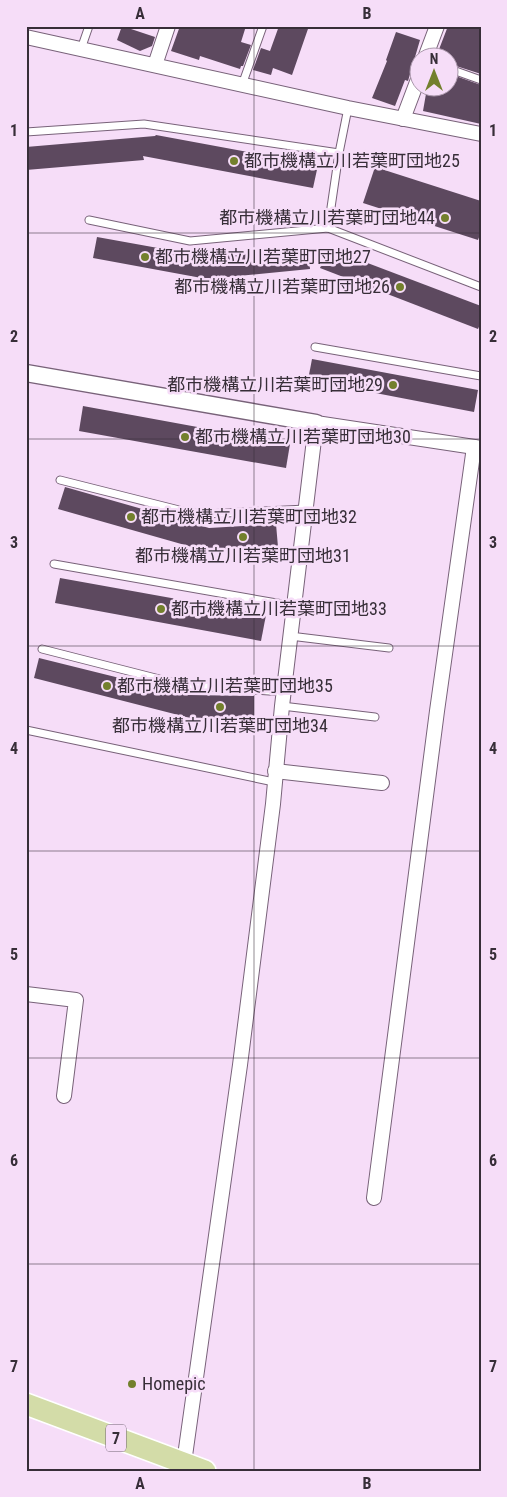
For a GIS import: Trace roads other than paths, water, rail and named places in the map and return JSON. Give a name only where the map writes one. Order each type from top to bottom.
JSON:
[{"type":"main road","name":"7","points":[[26,1404],[205,1471]]},
{"type":"street","points":[[155,65],[168,26]]},
{"type":"street","points":[[429,48],[437,26]]},
{"type":"street","points":[[26,37],[403,120],[481,134]]},
{"type":"street","points":[[403,120],[411,98]]},
{"type":"street","points":[[26,373],[316,423],[477,447],[438,702],[374,1198]]},
{"type":"street","points":[[184,1463],[273,804],[274,777],[316,423]]},
{"type":"street","points":[[274,777],[382,784]]},
{"type":"street","points":[[26,994],[76,1000],[64,1096]]},
{"type":"lane","points":[[81,49],[89,26]]},
{"type":"lane","points":[[242,85],[263,26]]},
{"type":"lane","points":[[460,73],[481,80]]},
{"type":"lane","points":[[328,228],[348,108]]},
{"type":"lane","points":[[26,132],[144,124],[339,153]]},
{"type":"lane","points":[[89,220],[190,241],[328,228],[481,287]]},
{"type":"lane","points":[[315,347],[481,376]]},
{"type":"lane","points":[[60,480],[191,513],[206,514],[306,509]]},
{"type":"lane","points":[[54,564],[294,606]]},
{"type":"lane","points":[[290,636],[389,648]]},
{"type":"lane","points":[[42,649],[183,685],[283,699],[375,716]]},
{"type":"lane","points":[[26,730],[274,777]]},
{"type":"place","name":"都市機構立川若葉町団地25","points":[[234,161]]},
{"type":"place","name":"都市機構立川若葉町団地44","points":[[445,218]]},
{"type":"place","name":"都市機構立川若葉町団地27","points":[[145,257]]},
{"type":"place","name":"都市機構立川若葉町団地26","points":[[400,287]]},
{"type":"place","name":"都市機構立川若葉町団地29","points":[[393,385]]},
{"type":"place","name":"都市機構立川若葉町団地30","points":[[185,437]]},
{"type":"place","name":"都市機構立川若葉町団地32","points":[[131,517]]},
{"type":"place","name":"都市機構立川若葉町団地31","points":[[243,537]]},
{"type":"place","name":"都市機構立川若葉町団地33","points":[[161,609]]},
{"type":"place","name":"都市機構立川若葉町団地35","points":[[107,686]]},
{"type":"place","name":"都市機構立川若葉町団地34","points":[[220,707]]},
{"type":"place","name":"Homepic","points":[[132,1384]]}]
